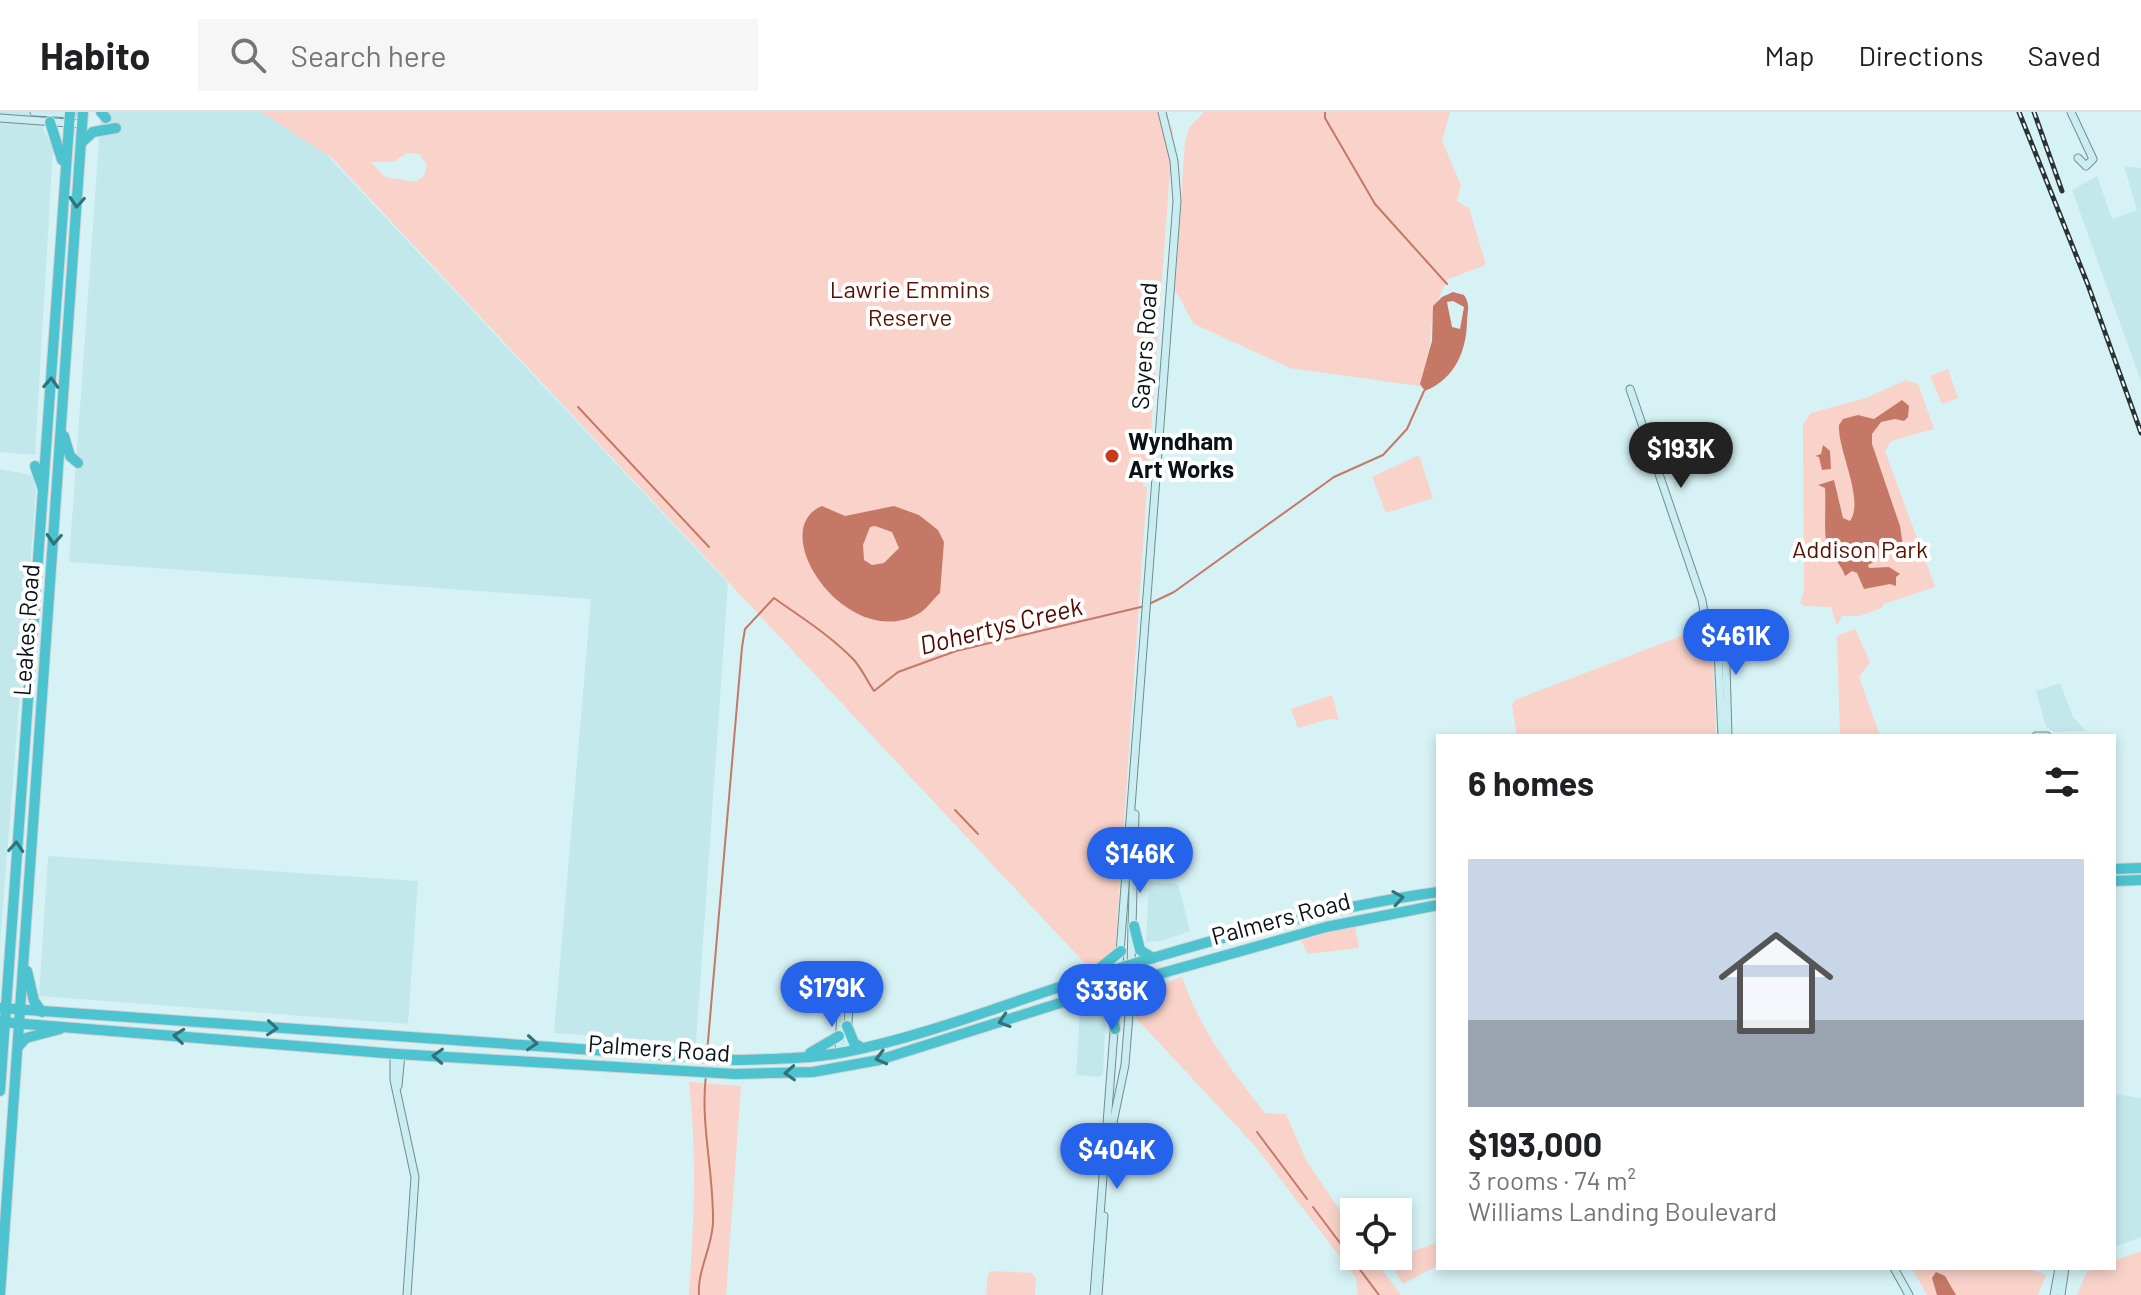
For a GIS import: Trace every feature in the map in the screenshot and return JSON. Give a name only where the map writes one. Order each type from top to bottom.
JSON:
[{"type":"highway","name":"Leakes Road","points":[[0,1091],[4,990],[44,495],[69,117]]},
{"type":"highway","name":"Leakes Road","points":[[0,1295],[83,117]]},
{"type":"highway","points":[[50,122],[65,174]]},
{"type":"highway","points":[[81,143],[93,132],[116,128]]},
{"type":"highway","points":[[62,431],[70,456],[78,463]]},
{"type":"highway","points":[[35,466],[44,495]]},
{"type":"highway","points":[[2116,869],[2141,868]]},
{"type":"highway","points":[[2116,881],[2141,880]]},
{"type":"highway","name":"Palmers Road","points":[[3,1009],[735,1060],[797,1058],[862,1048],[1132,964],[1330,910],[1436,892]]},
{"type":"highway","name":"Palmers Road","points":[[3,1022],[397,1054],[735,1074],[844,1067],[1326,927],[1436,905]]},
{"type":"highway","points":[[1134,926],[1140,950],[1153,958]]},
{"type":"highway","points":[[1083,980],[1121,951]]},
{"type":"highway","points":[[24,957],[34,999],[42,1012]]},
{"type":"highway","points":[[1130,1002],[1166,971]]},
{"type":"highway","points":[[1095,992],[1110,1004],[1115,1029]]},
{"type":"highway","points":[[18,1047],[26,1038],[70,1026]]},
{"type":"highway","points":[[847,1026],[854,1043],[862,1048]]},
{"type":"highway","points":[[797,1058],[835,1042],[839,1036]]},
{"type":"highway","points":[[397,1054],[398,1037]]},
{"type":"highway","points":[[842,1052],[844,1067]]},
{"type":"main road","points":[[34,112],[83,117]]},
{"type":"main road","name":"Sayers Road","points":[[1096,1294],[1177,201],[1174,161],[1162,112]]},
{"type":"main road","points":[[2069,112],[2091,151],[2093,159],[2089,165],[2082,165],[2078,158],[2078,143],[2069,112]]},
{"type":"main road","points":[[0,118],[50,122],[69,117]]},
{"type":"main road","points":[[2078,158],[2082,152],[2091,151]]},
{"type":"main road","points":[[1630,389],[1726,665],[1728,734]]},
{"type":"main road","points":[[1710,621],[1720,660],[1722,734]]},
{"type":"main road","name":"Sayers Road","points":[[1100,1230],[1111,1128],[1125,1065],[1132,981],[1134,776]]},
{"type":"main road","points":[[841,1008],[849,1008],[842,1052],[839,1036],[841,1008]]},
{"type":"main road","points":[[397,1054],[397,1093],[415,1173],[407,1295]]},
{"type":"main road","points":[[1895,1270],[1909,1295]]},
{"type":"main road","points":[[2054,1295],[2061,1270]]},
{"type":"main road","points":[[2061,1295],[2062,1270]]},
{"type":"shaded area","points":[[0,112],[45,112],[43,129],[53,148],[35,455],[0,452]]},
{"type":"shaded area","points":[[101,112],[261,112],[324,152],[728,583],[696,1043],[554,1033],[591,599],[69,562]]},
{"type":"shaded area","points":[[2124,166],[2141,168],[2141,381],[2072,190],[2097,176],[2112,219],[2137,210]]},
{"type":"shaded area","points":[[1453,292],[1466,298],[1465,342],[1451,371],[1425,391],[1420,384],[1432,341],[1433,306]],"holes":[[[1453,301],[1464,307],[1460,329],[1452,327],[1447,302]]]},
{"type":"shaded area","points":[[1902,400],[1909,406],[1908,417],[1904,421],[1881,422],[1872,434],[1872,444],[1900,526],[1903,546],[1868,565],[1869,568],[1889,567],[1900,574],[1896,577],[1896,586],[1890,584],[1864,589],[1857,573],[1852,571],[1845,576],[1828,546],[1825,488],[1818,485],[1834,480],[1843,518],[1850,521],[1854,512],[1853,488],[1839,425],[1843,419],[1858,415],[1874,419]]},
{"type":"shaded area","points":[[1823,445],[1830,451],[1831,469],[1822,470],[1819,457],[1815,456],[1821,454]]},
{"type":"shaded area","points":[[0,469],[32,475],[36,491],[0,944]]},
{"type":"shaded area","points":[[822,506],[845,516],[894,506],[919,515],[938,530],[944,542],[940,593],[918,614],[891,622],[865,617],[841,603],[822,584],[808,561],[803,538],[807,519]],"holes":[[[870,527],[892,532],[899,548],[884,563],[872,565],[864,560],[863,545]]]},
{"type":"shaded area","points":[[2060,683],[2073,717],[2086,731],[2055,732],[2046,727],[2036,691]]},
{"type":"shaded area","points":[[48,856],[418,881],[408,1024],[39,996]]},
{"type":"shaded area","points":[[1149,882],[1178,884],[1190,931],[1162,941],[1146,942]]},
{"type":"shaded area","points":[[1100,1003],[1106,1010],[1103,1074],[1099,1077],[1076,1075],[1080,1009]]},
{"type":"shaded area","points":[[2116,1094],[2141,1098],[2141,1237],[2116,1246]]},
{"type":"shaded area","points":[[1936,1272],[1945,1276],[1956,1295],[1937,1295],[1932,1278]]},
{"type":"green space","name":"Lawrie Emmins Reserve","points":[[261,112],[1161,112],[1173,129],[1148,472],[1144,472],[1143,486],[1147,487],[1115,953],[1091,970],[332,158]],"holes":[[[407,153],[419,154],[427,165],[424,176],[416,182],[385,177],[371,162],[394,162]]]},
{"type":"green space","points":[[1204,112],[1450,112],[1442,141],[1461,185],[1457,201],[1469,208],[1486,265],[1448,279],[1441,293],[1431,332],[1433,388],[1290,368],[1194,324],[1175,290],[1185,141],[1189,128]]},
{"type":"green space","points":[[1948,369],[1958,398],[1942,404],[1930,376]]},
{"type":"green space","name":"Addison Park","points":[[1906,380],[1918,384],[1934,429],[1891,441],[1885,451],[1935,587],[1859,616],[1842,616],[1837,626],[1831,607],[1804,606],[1800,603],[1804,591],[1803,424],[1811,413],[1866,398]]},
{"type":"green space","points":[[1419,455],[1433,498],[1386,513],[1372,477]]},
{"type":"green space","points":[[1702,628],[1713,655],[1716,734],[1517,734],[1512,705],[1515,700]]},
{"type":"green space","points":[[1855,629],[1870,662],[1859,677],[1879,734],[1840,734],[1837,636]]},
{"type":"green space","points":[[1332,695],[1339,720],[1328,719],[1298,728],[1291,709]]},
{"type":"green space","points":[[1355,925],[1359,948],[1308,954],[1299,937]]},
{"type":"green space","points":[[1127,969],[1147,990],[1182,977],[1207,1032],[1265,1113],[1286,1114],[1306,1160],[1340,1211],[1340,1257],[1255,1146],[1124,1005]]},
{"type":"green space","points":[[689,1082],[741,1086],[726,1295],[689,1295],[694,1188]]},
{"type":"green space","points":[[1436,1243],[1436,1266],[1403,1284],[1394,1270],[1412,1270],[1412,1252]]},
{"type":"green space","points":[[2141,1251],[2141,1295],[2077,1295],[2087,1271],[2116,1270],[2116,1260]]},
{"type":"green space","points":[[1350,1270],[1382,1270],[1401,1295],[1358,1295],[1356,1278]]},
{"type":"green space","points":[[1913,1270],[2032,1270],[2046,1275],[2038,1295],[1927,1295]]},
{"type":"green space","points":[[991,1271],[1032,1273],[1036,1279],[1035,1295],[986,1295]]},
{"type":"waterway","name":"Dohertys Creek","points":[[1325,112],[1325,118],[1375,204],[1447,284]]},
{"type":"waterway","name":"Dohertys Creek","points":[[1151,603],[1174,592],[1334,477],[1383,455],[1407,429],[1424,391]]},
{"type":"waterway","points":[[578,407],[709,547]]},
{"type":"waterway","name":"Dohertys Creek","points":[[707,1053],[742,647],[745,629],[774,598],[845,651],[874,691],[898,672],[956,651],[1145,606]]},
{"type":"waterway","points":[[955,810],[978,834]]},
{"type":"waterway","name":"Dohertys Creek","points":[[699,1295],[700,1277],[713,1223],[705,1111],[706,1075]]},
{"type":"waterway","points":[[1257,1132],[1307,1199]]},
{"type":"waterway","points":[[1313,1207],[1379,1295]]},
{"type":"railway","points":[[2019,112],[2088,285],[2141,433]]},
{"type":"railway","points":[[2034,112],[2062,191]]},
{"type":"place","name":"Wyndham Art Works","points":[[1112,456]]}]
